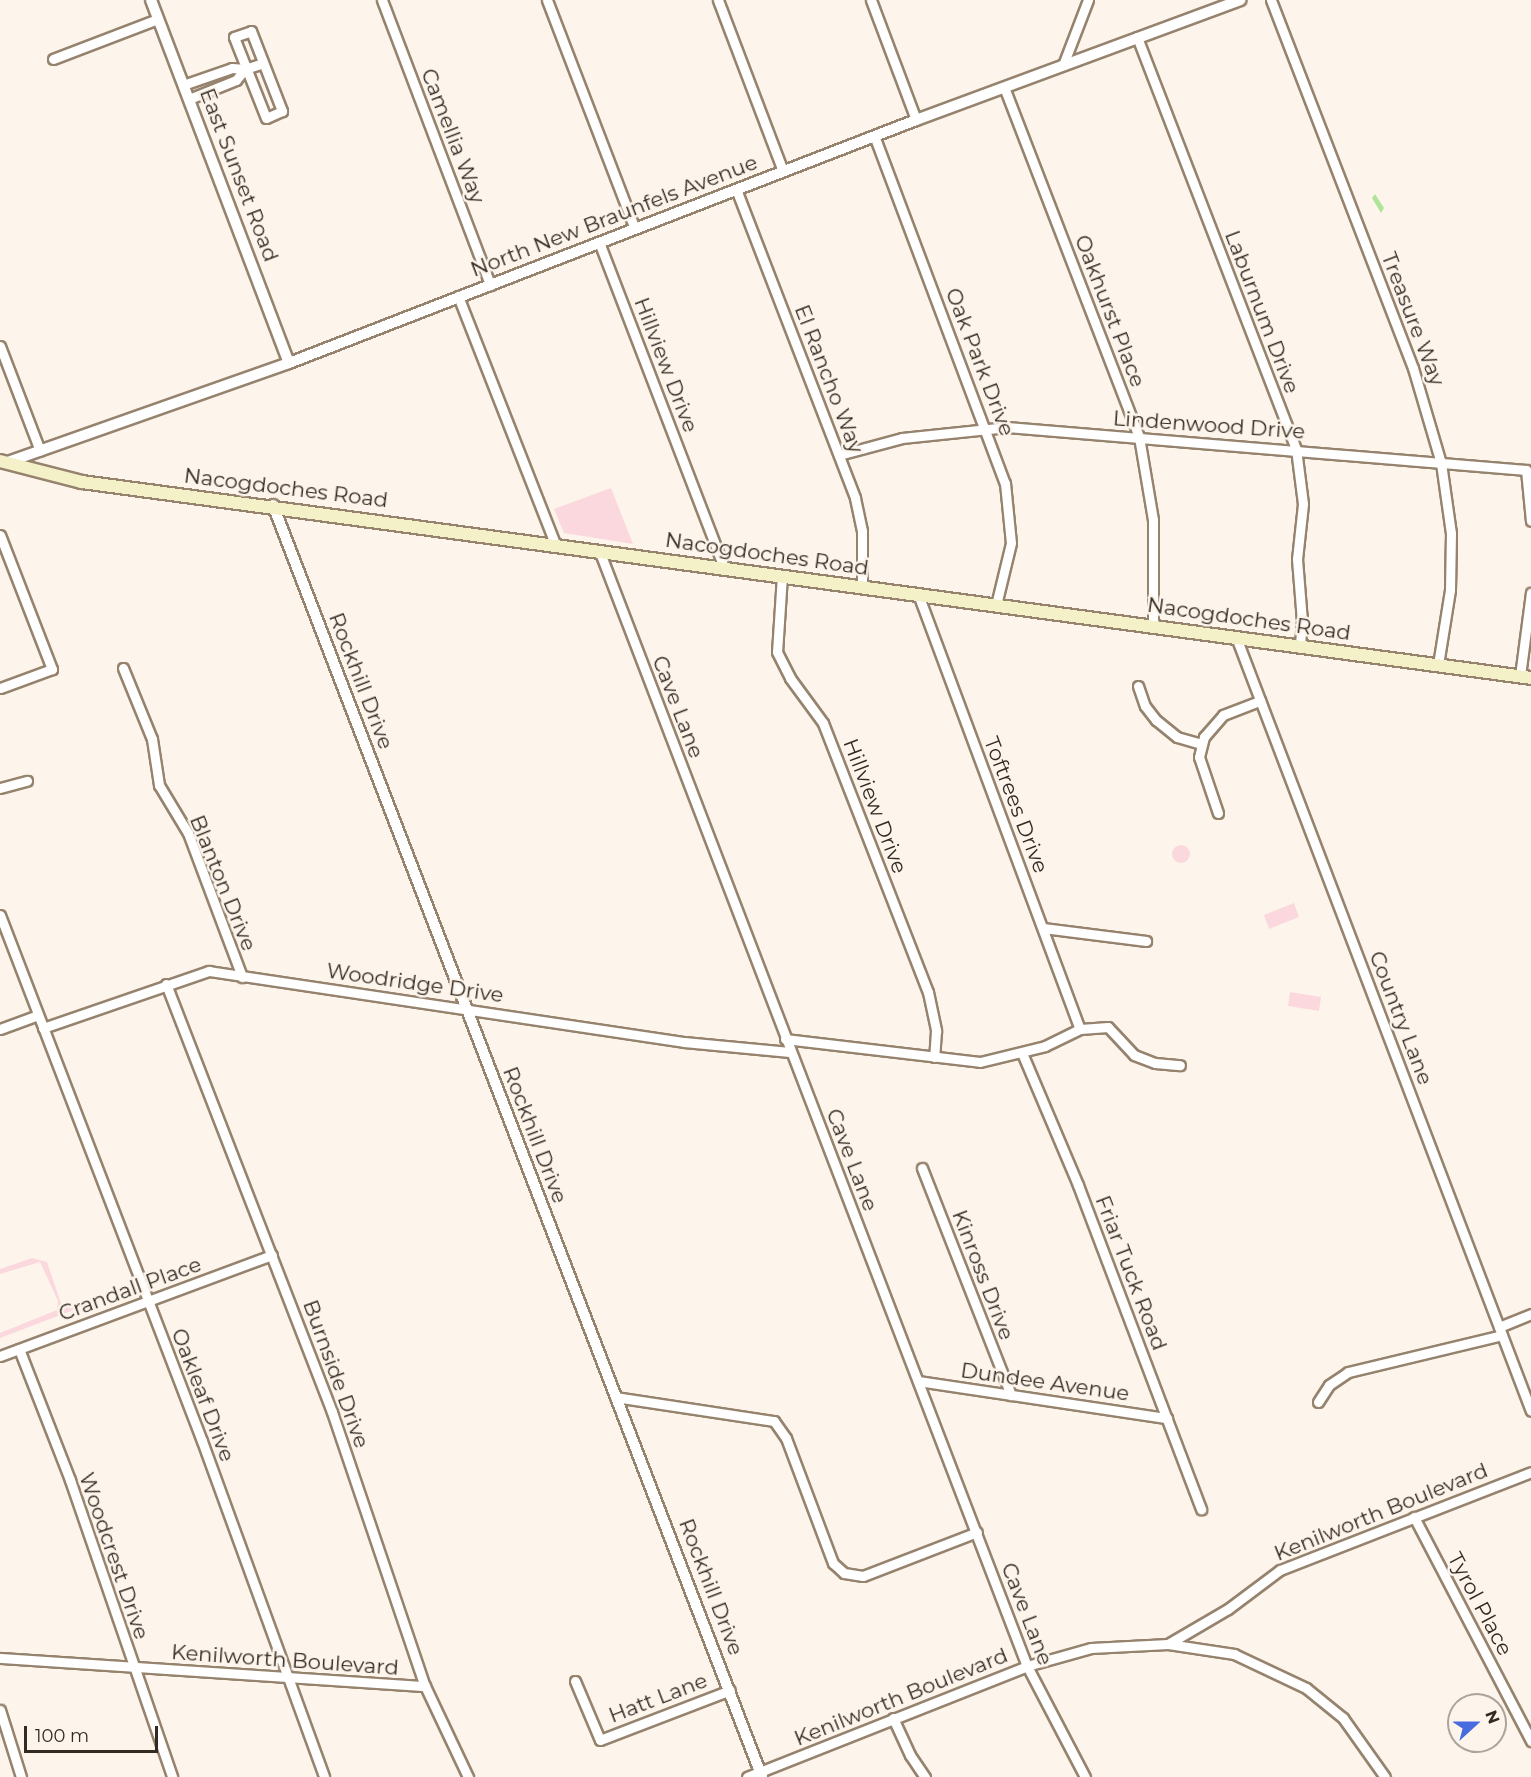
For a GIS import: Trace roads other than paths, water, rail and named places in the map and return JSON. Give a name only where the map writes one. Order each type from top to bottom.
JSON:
[{"type":"main road","name":"Nacogdoches Road","points":[[2,463],[82,482],[273,505],[1526,677]]},
{"type":"street","name":"East Sunset Road","points":[[151,0],[289,363]]},
{"type":"street","name":"Camellia Way","points":[[382,0],[490,285]]},
{"type":"street","points":[[548,0],[634,229]]},
{"type":"street","points":[[718,0],[783,171]]},
{"type":"street","points":[[871,0],[916,120]]},
{"type":"street","points":[[1063,65],[1088,0]]},
{"type":"street","name":"North New Braunfels Avenue","points":[[2,463],[289,363],[736,189],[875,138],[916,120],[1241,0]]},
{"type":"street","name":"Treasure Way","points":[[1271,0],[1416,376],[1441,463],[1450,533],[1450,590],[1438,665]]},
{"type":"street","points":[[53,59],[158,19]]},
{"type":"street","points":[[251,31],[282,111],[266,118],[246,69],[234,37],[251,31]]},
{"type":"street","name":"Laburnum Drive","points":[[1137,37],[1296,449],[1303,504],[1297,559],[1302,621],[1300,646]]},
{"type":"street","points":[[183,85],[219,72],[246,69],[263,63]]},
{"type":"street","points":[[189,99],[223,85],[246,69]]},
{"type":"street","points":[[219,72],[223,85]]},
{"type":"street","name":"Oakhurst Place","points":[[1004,87],[1139,437],[1153,520],[1153,626]]},
{"type":"street","points":[[258,98],[274,92]]},
{"type":"street","name":"Oak Park Drive","points":[[875,138],[986,427],[1005,483],[1011,523],[1008,563],[996,605]]},
{"type":"street","name":"El Rancho Way","points":[[736,189],[839,455],[861,522],[862,586]]},
{"type":"street","name":"Hillview Drive","points":[[599,242],[724,567]]},
{"type":"street","points":[[458,296],[555,544]]},
{"type":"street","points":[[0,346],[40,451]]},
{"type":"street","name":"Lindenwood Drive","points":[[839,455],[902,438],[986,427],[1296,449],[1526,470],[1531,521]]},
{"type":"street","name":"Rockhill Drive","points":[[273,505],[464,1007],[761,1774]]},
{"type":"street","points":[[0,535],[52,669],[0,688]]},
{"type":"street","name":"Cave Lane","points":[[599,550],[1027,1666],[1085,1777]]},
{"type":"street","name":"Hillview Drive","points":[[782,575],[777,651],[790,678],[823,723],[928,992],[936,1031],[934,1057]]},
{"type":"street","points":[[1526,677],[1531,593]]},
{"type":"street","name":"Toftrees Drive","points":[[918,594],[1080,1029]]},
{"type":"street","name":"Country Lane","points":[[1236,638],[1531,1411]]},
{"type":"street","name":"Blanton Drive","points":[[123,668],[152,739],[159,785],[188,833],[242,977]]},
{"type":"street","points":[[1138,686],[1145,706],[1155,720],[1178,737],[1201,744]]},
{"type":"street","points":[[1218,813],[1201,770],[1201,744],[1213,723],[1260,701]]},
{"type":"street","points":[[0,788],[27,781]]},
{"type":"street","points":[[0,915],[38,1015],[0,1029]]},
{"type":"street","points":[[1043,928],[1146,941]]},
{"type":"street","name":"Woodridge Drive","points":[[43,1028],[208,971],[464,1007],[684,1042],[790,1052]]},
{"type":"street","name":"Burnside Drive","points":[[166,984],[332,1413],[425,1686],[468,1777]]},
{"type":"street","name":"Oakleaf Drive","points":[[38,1015],[148,1302],[324,1777]]},
{"type":"street","points":[[785,1039],[980,1062],[1022,1053],[1061,1040],[1080,1029],[1108,1027],[1134,1055],[1155,1063],[1180,1065]]},
{"type":"street","name":"Friar Tuck Road","points":[[1022,1053],[1078,1185],[1201,1509]]},
{"type":"street","name":"Kinross Drive","points":[[922,1168],[1011,1395]]},
{"type":"street","name":"Crandall Place","points":[[0,1356],[272,1255]]},
{"type":"street","points":[[1318,1402],[1336,1378],[1366,1365],[1501,1331],[1531,1314]]},
{"type":"street","name":"Woodcrest Drive","points":[[19,1349],[172,1777]]},
{"type":"street","name":"Dundee Avenue","points":[[918,1381],[1167,1418]]},
{"type":"street","points":[[615,1397],[774,1421],[786,1438],[833,1563],[852,1576],[887,1568],[977,1532]]},
{"type":"street","name":"Kenilworth Boulevard","points":[[747,1777],[761,1774],[893,1718],[1027,1666],[1091,1648],[1168,1644],[1228,1609],[1280,1570],[1531,1472]]},
{"type":"street","name":"Tyrol Place","points":[[1414,1517],[1531,1741]]},
{"type":"street","points":[[1168,1644],[1234,1654],[1306,1688],[1343,1718],[1384,1777]]},
{"type":"street","name":"Kenilworth Boulevard","points":[[0,1658],[134,1669],[425,1686]]},
{"type":"street","name":"Hatt Lane","points":[[575,1681],[600,1740],[730,1690]]},
{"type":"street","points":[[0,1710],[21,1777]]},
{"type":"street","points":[[893,1718],[909,1755],[926,1777]]}]
